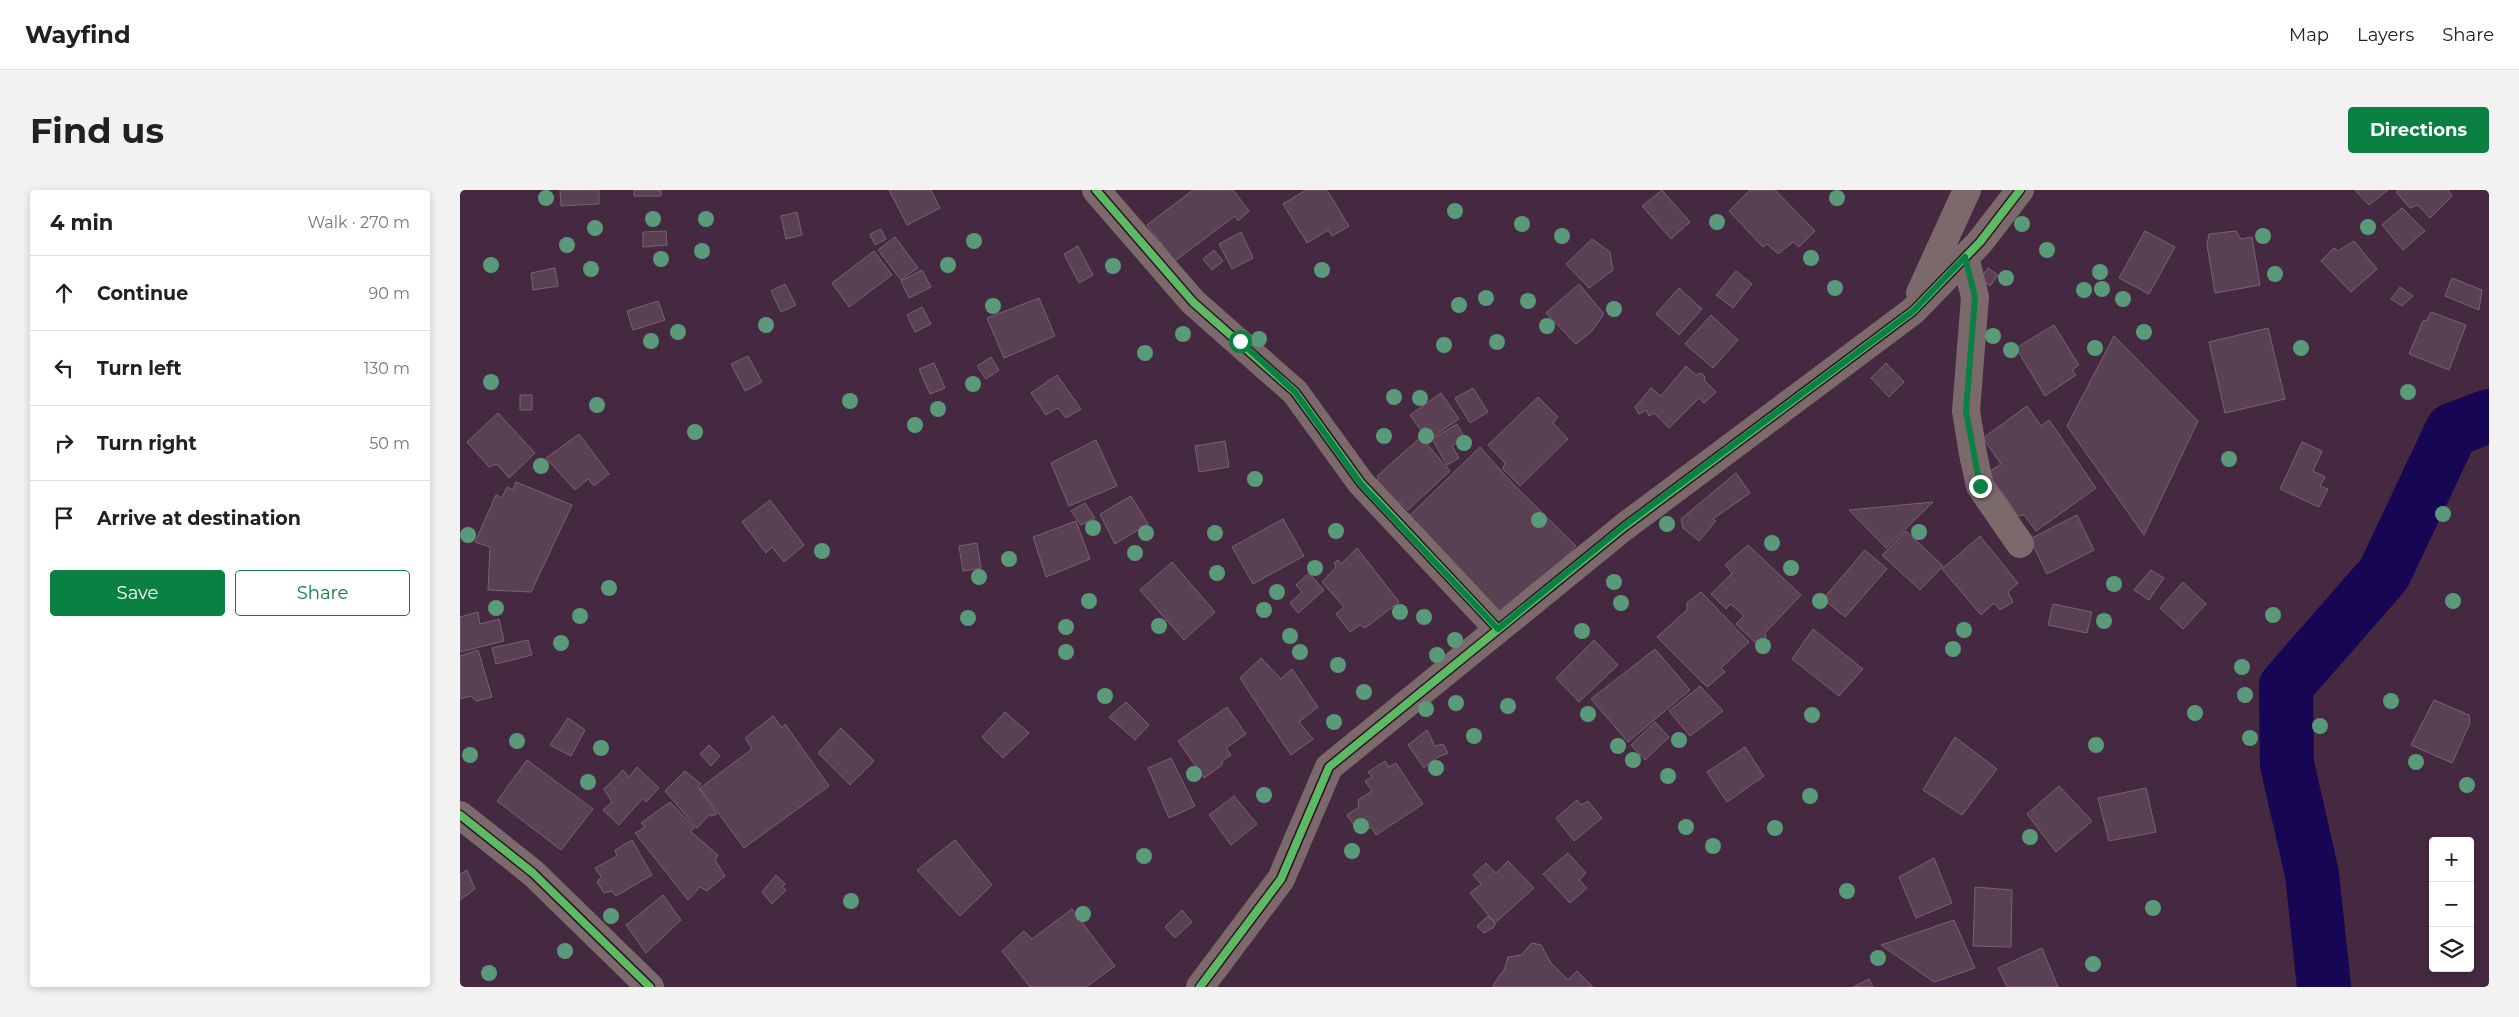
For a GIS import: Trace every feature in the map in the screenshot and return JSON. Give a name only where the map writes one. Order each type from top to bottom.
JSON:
[{"type":"street","points":[[1096,190],[1193,302],[1295,392],[1361,484],[1498,629]]},
{"type":"street","points":[[1913,311],[1967,190]]},
{"type":"street","points":[[1200,987],[1280,879],[1328,767],[1624,526],[1913,311],[1980,242],[2020,190]]},
{"type":"street","points":[[1965,257],[1975,297],[1966,411],[1972,454],[1980,486],[2020,544]]},
{"type":"street","points":[[460,815],[533,873],[650,987]]},
{"type":"building","points":[[560,190],[599,190],[599,204],[561,206]]},
{"type":"building","points":[[634,190],[661,190],[661,196],[634,196]]},
{"type":"building","points":[[889,190],[931,190],[940,208],[907,225]]},
{"type":"building","points":[[1193,190],[1233,190],[1249,211],[1238,221],[1235,216],[1175,261],[1147,225]]},
{"type":"building","points":[[1306,190],[1327,190],[1349,226],[1332,236],[1328,230],[1307,243],[1283,204]]},
{"type":"building","points":[[1662,190],[1690,222],[1671,239],[1642,206]]},
{"type":"building","points":[[1750,190],[1775,190],[1815,231],[1799,247],[1793,242],[1778,254],[1767,244],[1763,247],[1729,211]]},
{"type":"building","points":[[2355,190],[2388,190],[2369,205]]},
{"type":"building","points":[[2398,190],[2448,190],[2452,196],[2430,218],[2418,205],[2410,208],[2396,192]]},
{"type":"building","points":[[2402,208],[2425,231],[2403,250],[2382,225]]},
{"type":"building","points":[[797,212],[802,235],[786,239],[781,216]]},
{"type":"building","points":[[881,229],[886,239],[875,245],[870,234]]},
{"type":"building","points":[[666,231],[667,245],[643,247],[643,232]]},
{"type":"building","points":[[2145,231],[2175,247],[2149,294],[2119,278]]},
{"type":"building","points":[[2236,231],[2241,239],[2252,237],[2260,285],[2215,293],[2207,245],[2209,234]]},
{"type":"building","points":[[1241,232],[1253,258],[1232,269],[1219,244]]},
{"type":"building","points":[[895,237],[918,268],[901,280],[878,250]]},
{"type":"building","points":[[1592,239],[1610,252],[1613,270],[1589,288],[1566,264]]},
{"type":"building","points":[[2354,241],[2377,269],[2351,292],[2321,261],[2334,248],[2338,251]]},
{"type":"building","points":[[1078,246],[1093,275],[1079,283],[1064,254]]},
{"type":"building","points":[[1214,250],[1223,261],[1212,270],[1203,259]]},
{"type":"building","points":[[874,251],[892,275],[849,307],[832,283]]},
{"type":"building","points":[[555,268],[558,286],[533,290],[531,273]]},
{"type":"building","points":[[1988,268],[1998,275],[1990,286],[1980,279]]},
{"type":"building","points":[[922,270],[931,287],[909,298],[901,281]]},
{"type":"building","points":[[1736,271],[1752,284],[1733,308],[1716,295]]},
{"type":"building","points":[[2452,278],[2482,290],[2479,310],[2445,296]]},
{"type":"building","points":[[785,284],[796,305],[781,312],[771,291]]},
{"type":"building","points":[[1579,284],[1604,314],[1592,331],[1576,344],[1546,313]]},
{"type":"building","points":[[2400,287],[2413,296],[2402,306],[2391,299]]},
{"type":"building","points":[[1679,288],[1702,309],[1679,335],[1656,314]]},
{"type":"building","points":[[1039,298],[1055,336],[1004,358],[987,318]]},
{"type":"building","points":[[658,301],[665,320],[633,330],[627,311]]},
{"type":"building","points":[[922,307],[931,324],[915,332],[907,315]]},
{"type":"building","points":[[2431,312],[2466,325],[2449,370],[2409,354],[2423,321],[2427,320]]},
{"type":"building","points":[[1711,315],[1738,340],[1713,368],[1685,344]]},
{"type":"building","points":[[2054,325],[2079,365],[2072,370],[2076,375],[2045,396],[2016,348]]},
{"type":"building","points":[[2268,328],[2285,399],[2225,413],[2209,342]]},
{"type":"building","points":[[2114,336],[2198,421],[2144,535],[2067,426]]},
{"type":"building","points":[[748,356],[762,382],[745,391],[731,364]]},
{"type":"building","points":[[991,357],[999,370],[986,379],[977,366]]},
{"type":"building","points":[[934,363],[945,388],[930,394],[919,369]]},
{"type":"building","points":[[1886,363],[1904,382],[1889,397],[1871,378]]},
{"type":"building","points":[[1686,366],[1696,375],[1701,373],[1705,377],[1704,380],[1716,392],[1704,403],[1699,398],[1669,428],[1654,413],[1649,416],[1646,410],[1639,414],[1635,407],[1651,388],[1661,396]]},
{"type":"building","points":[[1057,375],[1081,409],[1066,418],[1058,408],[1046,415],[1031,393]]},
{"type":"building","points":[[1473,388],[1488,412],[1470,423],[1455,398]]},
{"type":"building","points":[[1441,393],[1459,419],[1432,437],[1425,427],[1421,430],[1410,415]]},
{"type":"building","points":[[520,395],[532,395],[532,410],[520,410]]},
{"type":"building","points":[[1538,397],[1558,417],[1553,423],[1568,439],[1520,486],[1503,469],[1505,463],[1488,445]]},
{"type":"building","points":[[2027,406],[2041,426],[2049,420],[2096,488],[2036,531],[2024,515],[2018,516],[2001,491],[1995,495],[1983,476],[2001,464],[1983,438]]},
{"type":"building","points":[[498,413],[535,453],[509,478],[497,464],[489,467],[467,442]]},
{"type":"building","points":[[1457,424],[1465,438],[1452,446],[1459,458],[1447,465],[1432,439]]},
{"type":"building","points":[[579,434],[609,474],[594,486],[588,479],[575,490],[546,458]]},
{"type":"building","points":[[1421,437],[1450,471],[1408,510],[1399,502],[1397,504],[1374,482],[1379,478],[1377,476]]},
{"type":"building","points":[[1096,440],[1117,486],[1069,506],[1051,463]]},
{"type":"building","points":[[1225,441],[1229,467],[1199,472],[1195,446]]},
{"type":"building","points":[[2302,442],[2322,451],[2313,471],[2325,477],[2320,486],[2328,489],[2319,507],[2280,489]]},
{"type":"building","points":[[1480,447],[1512,483],[1576,546],[1500,620],[1405,520]]},
{"type":"building","points":[[1736,473],[1750,493],[1713,519],[1716,521],[1699,541],[1683,528],[1681,519]]},
{"type":"building","points":[[516,482],[572,505],[531,592],[488,590],[490,547],[475,542],[496,495],[502,498],[507,487],[513,490]]},
{"type":"building","points":[[1131,496],[1148,524],[1115,544],[1100,514]]},
{"type":"building","points":[[770,500],[804,545],[784,562],[772,547],[766,553],[742,522]]},
{"type":"building","points":[[1933,502],[1886,548],[1849,510]]},
{"type":"building","points":[[1085,503],[1095,518],[1081,525],[1071,511]]},
{"type":"building","points":[[2077,515],[2094,550],[2047,574],[2030,539]]},
{"type":"building","points":[[1283,519],[1304,556],[1253,584],[1232,547]]},
{"type":"building","points":[[1076,521],[1090,559],[1046,577],[1033,537]]},
{"type":"building","points":[[1906,531],[1943,566],[1920,590],[1882,555]]},
{"type":"building","points":[[1980,536],[2018,583],[2008,592],[2013,602],[2000,610],[1994,603],[1981,615],[1942,569]]},
{"type":"building","points":[[977,543],[981,568],[963,571],[959,546]]},
{"type":"building","points":[[1748,545],[1801,595],[1765,633],[1766,637],[1758,645],[1736,624],[1744,616],[1731,604],[1726,609],[1711,594],[1732,573],[1725,565]]},
{"type":"building","points":[[1357,548],[1399,602],[1365,628],[1360,625],[1350,632],[1336,614],[1344,607],[1322,582],[1336,567],[1334,563],[1338,560],[1341,564]]},
{"type":"building","points":[[1865,550],[1887,569],[1845,617],[1823,599]]},
{"type":"building","points":[[1172,562],[1215,612],[1184,640],[1140,590]]},
{"type":"building","points":[[2151,570],[2164,578],[2149,600],[2134,590]]},
{"type":"building","points":[[1309,573],[1324,590],[1298,613],[1290,603],[1302,592],[1296,585]]},
{"type":"building","points":[[2183,582],[2206,604],[2183,629],[2160,608]]},
{"type":"building","points":[[1701,592],[1749,642],[1721,668],[1725,672],[1707,687],[1657,637],[1687,610],[1687,603]]},
{"type":"building","points":[[2053,604],[2092,612],[2087,633],[2048,625]]},
{"type":"building","points":[[478,612],[480,624],[499,619],[504,641],[460,652],[460,617]]},
{"type":"building","points":[[1813,629],[1863,669],[1839,696],[1792,659]]},
{"type":"building","points":[[528,640],[532,655],[496,664],[492,648]]},
{"type":"building","points":[[1594,640],[1618,665],[1579,702],[1556,678]]},
{"type":"building","points":[[1655,649],[1690,690],[1628,742],[1591,699]]},
{"type":"building","points":[[478,650],[492,697],[476,701],[471,696],[460,699],[460,656]]},
{"type":"building","points":[[1261,658],[1281,679],[1292,669],[1318,707],[1299,722],[1313,739],[1291,755],[1240,678]]},
{"type":"building","points":[[1700,686],[1723,711],[1690,736],[1669,711]]},
{"type":"building","points":[[2434,700],[2469,715],[2470,723],[2452,763],[2411,745]]},
{"type":"building","points":[[1126,702],[1149,725],[1135,740],[1109,717]]},
{"type":"building","points":[[1227,707],[1246,734],[1226,748],[1231,755],[1223,760],[1222,765],[1204,778],[1178,741]]},
{"type":"building","points":[[1005,712],[1029,733],[1003,758],[982,737]]},
{"type":"building","points":[[773,716],[782,728],[785,724],[829,786],[744,848],[700,788],[752,749],[745,738]]},
{"type":"building","points":[[568,718],[585,730],[571,756],[550,745]]},
{"type":"building","points":[[1655,722],[1669,737],[1645,760],[1631,745]]},
{"type":"building","points":[[841,728],[874,761],[850,785],[818,753]]},
{"type":"building","points":[[1427,730],[1435,746],[1443,744],[1448,753],[1438,757],[1424,768],[1408,745]]},
{"type":"building","points":[[1955,737],[1997,769],[1962,815],[1923,790]]},
{"type":"building","points":[[709,745],[720,756],[711,766],[700,754]]},
{"type":"building","points":[[1745,747],[1764,776],[1727,802],[1707,772]]},
{"type":"building","points":[[1171,758],[1195,806],[1169,818],[1148,768]]},
{"type":"building","points":[[527,760],[593,809],[561,850],[497,801]]},
{"type":"building","points":[[1385,761],[1389,767],[1396,763],[1423,804],[1376,835],[1371,827],[1360,834],[1347,815],[1359,807],[1358,800],[1372,791],[1365,781],[1372,777],[1368,772]]},
{"type":"building","points":[[637,767],[659,788],[646,802],[643,798],[619,825],[603,810],[612,802],[604,789],[623,770],[629,777]]},
{"type":"building","points":[[685,771],[701,784],[698,787],[717,814],[711,816],[710,814],[697,828],[665,791]]},
{"type":"building","points":[[2059,786],[2092,821],[2056,852],[2027,814]]},
{"type":"building","points":[[2146,788],[2156,832],[2109,841],[2098,798]]},
{"type":"building","points":[[1234,796],[1257,824],[1231,845],[1209,815]]},
{"type":"building","points":[[1577,800],[1581,805],[1588,801],[1602,818],[1574,841],[1556,818]]},
{"type":"building","points":[[670,802],[695,828],[690,831],[718,855],[715,860],[725,876],[707,891],[700,887],[688,900],[635,833],[645,827],[641,823]]},
{"type":"building","points":[[632,840],[652,875],[616,896],[611,891],[604,893],[597,882],[601,877],[595,868],[617,856],[615,850]]},
{"type":"building","points":[[955,840],[992,885],[960,916],[917,870]]},
{"type":"building","points":[[1568,853],[1586,873],[1579,880],[1587,888],[1570,903],[1543,874]]},
{"type":"building","points":[[1934,858],[1952,903],[1916,918],[1899,877]]},
{"type":"building","points":[[1508,861],[1534,888],[1495,923],[1470,893],[1481,884],[1473,875],[1486,863],[1496,873]]},
{"type":"building","points":[[467,870],[475,889],[460,900],[460,874]]},
{"type":"building","points":[[776,875],[785,884],[782,887],[786,890],[772,904],[762,892]]},
{"type":"building","points":[[1975,887],[2012,890],[2011,947],[1973,946]]},
{"type":"building","points":[[663,895],[681,920],[646,953],[626,925]]},
{"type":"building","points":[[1072,909],[1115,966],[1086,987],[1030,987],[1002,951],[1024,931],[1032,939]]},
{"type":"building","points":[[1182,910],[1192,922],[1175,938],[1165,927]]},
{"type":"building","points":[[1488,916],[1495,923],[1494,927],[1484,933],[1477,926]]},
{"type":"building","points":[[1954,920],[1975,968],[1934,982],[1881,945]]},
{"type":"building","points":[[1532,943],[1541,945],[1551,963],[1568,980],[1577,971],[1593,987],[1494,987],[1493,985],[1504,970],[1508,957],[1521,955]]},
{"type":"building","points":[[2042,948],[2058,987],[2007,987],[1998,968]]},
{"type":"building","points":[[1869,979],[1873,987],[1853,987]]},
{"type":"waterway","points":[[2324,987],[2312,874],[2287,764],[2286,686],[2384,574],[2452,430],[2489,416]]},
{"type":"cycle path","points":[[1096,190],[1193,302],[1295,392],[1361,483],[1498,629]]},
{"type":"cycle path","points":[[1200,987],[1281,879],[1329,767],[1624,527],[1913,311],[1980,242],[2020,190]]},
{"type":"cycle path","points":[[460,815],[533,873],[650,987]]},
{"type":"route","points":[[1240,341],[1295,392],[1361,484],[1498,629],[1624,526],[1913,311],[1965,257],[1975,297],[1966,411],[1972,454],[1980,486]]}]
